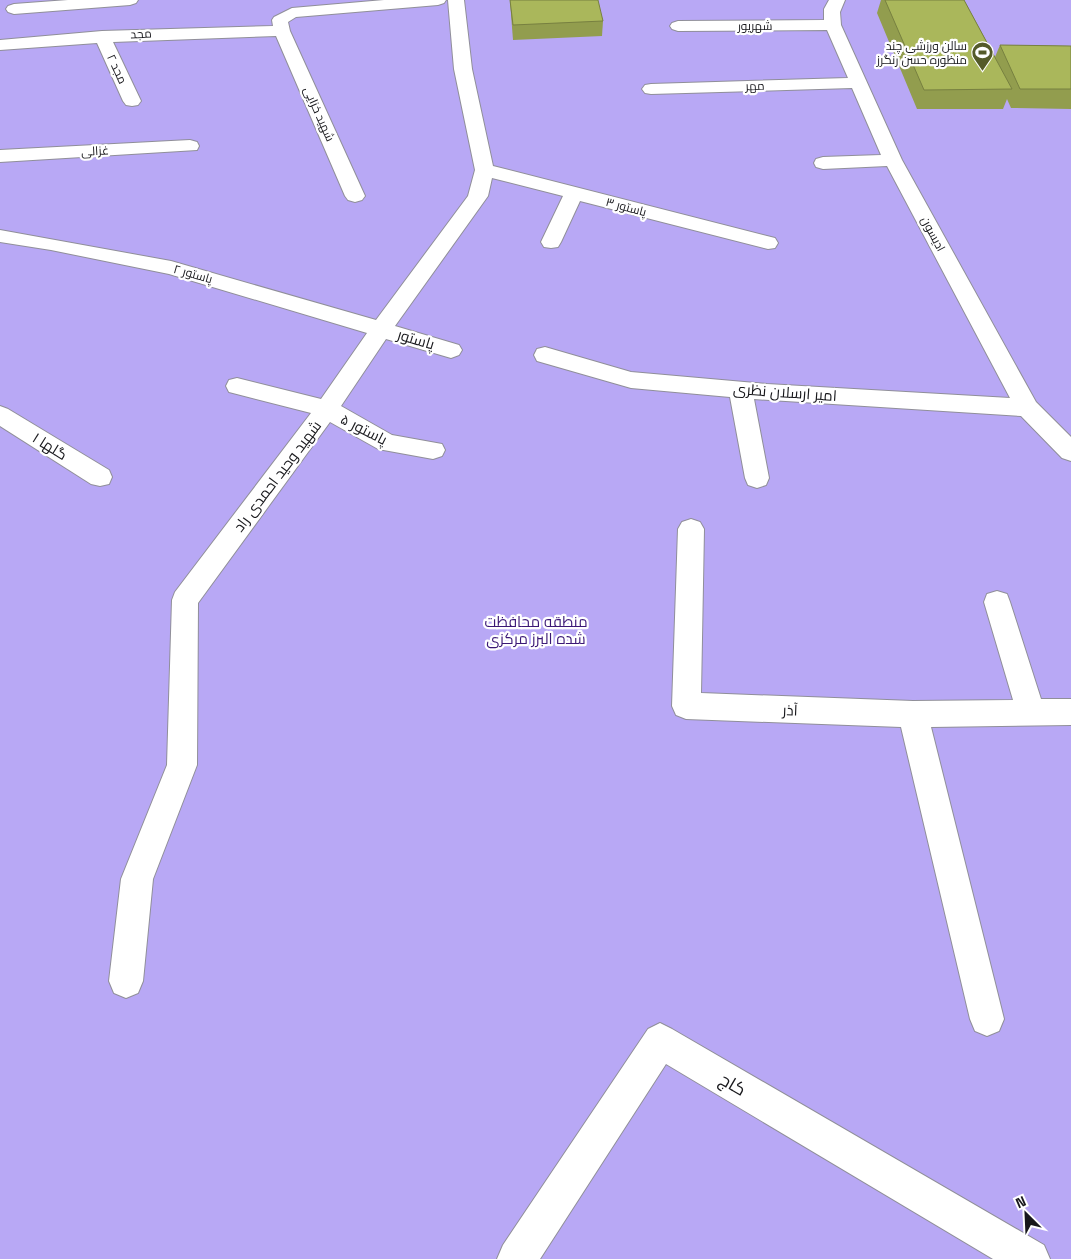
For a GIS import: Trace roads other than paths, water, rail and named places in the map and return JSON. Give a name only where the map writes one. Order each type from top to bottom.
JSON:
[{"type":"street","points":[[5,24],[17,5],[130,0]]},
{"type":"street","points":[[282,31],[280,20],[292,12],[438,0]]},
{"type":"street","name":"شهید وحید احمدی راد","points":[[126,981],[137,879],[182,765],[185,600],[327,409],[382,328],[478,196],[484,170],[463,69],[456,0]]},
{"type":"street","name":"ادیسون","points":[[837,0],[833,4],[831,15],[833,26],[893,160],[1027,408],[1071,452]]},
{"type":"street","name":"شهریور","points":[[678,26],[833,26]]},
{"type":"street","name":"مجد","points":[[0,45],[102,36],[205,31],[282,31]]},
{"type":"street","name":"شهید خزایی","points":[[282,31],[355,196]]},
{"type":"street","name":"مجد ۲","points":[[102,36],[132,101]]},
{"type":"street","name":"مهر","points":[[650,89],[859,83]]},
{"type":"street","name":"غزالی","points":[[0,156],[190,146]]},
{"type":"street","points":[[823,163],[893,160]]},
{"type":"street","name":"پاستور ۳","points":[[484,170],[768,244]]},
{"type":"street","points":[[551,242],[574,193]]},
{"type":"street","name":"پاستور ۲","points":[[0,236],[51,244],[171,268],[382,328]]},
{"type":"street","name":"پاستور","points":[[382,328],[451,350]]},
{"type":"street","name":"امیر ارسلان نظری","points":[[545,355],[632,380],[1027,408]]},
{"type":"street","name":"پاستور ۵","points":[[237,386],[327,409],[387,443],[433,450]]},
{"type":"street","points":[[740,389],[757,478]]},
{"type":"street","name":"گلها ۱","points":[[0,415],[100,477]]},
{"type":"street","name":"آذر","points":[[691,529],[686,706],[914,714],[1071,712]]},
{"type":"street","points":[[997,602],[1030,712]]},
{"type":"street","points":[[914,714],[987,1019]]},
{"type":"street","name":"کاج","points":[[517,1259],[660,1041],[1030,1259]]},
{"type":"place","name":"سالن ورزشی چند منظوره حسن رنگرز","points":[[983,72]]},
{"type":"park label","name":"منطقه محافظت شده البرز مرکزی","points":[[536,630]]}]
